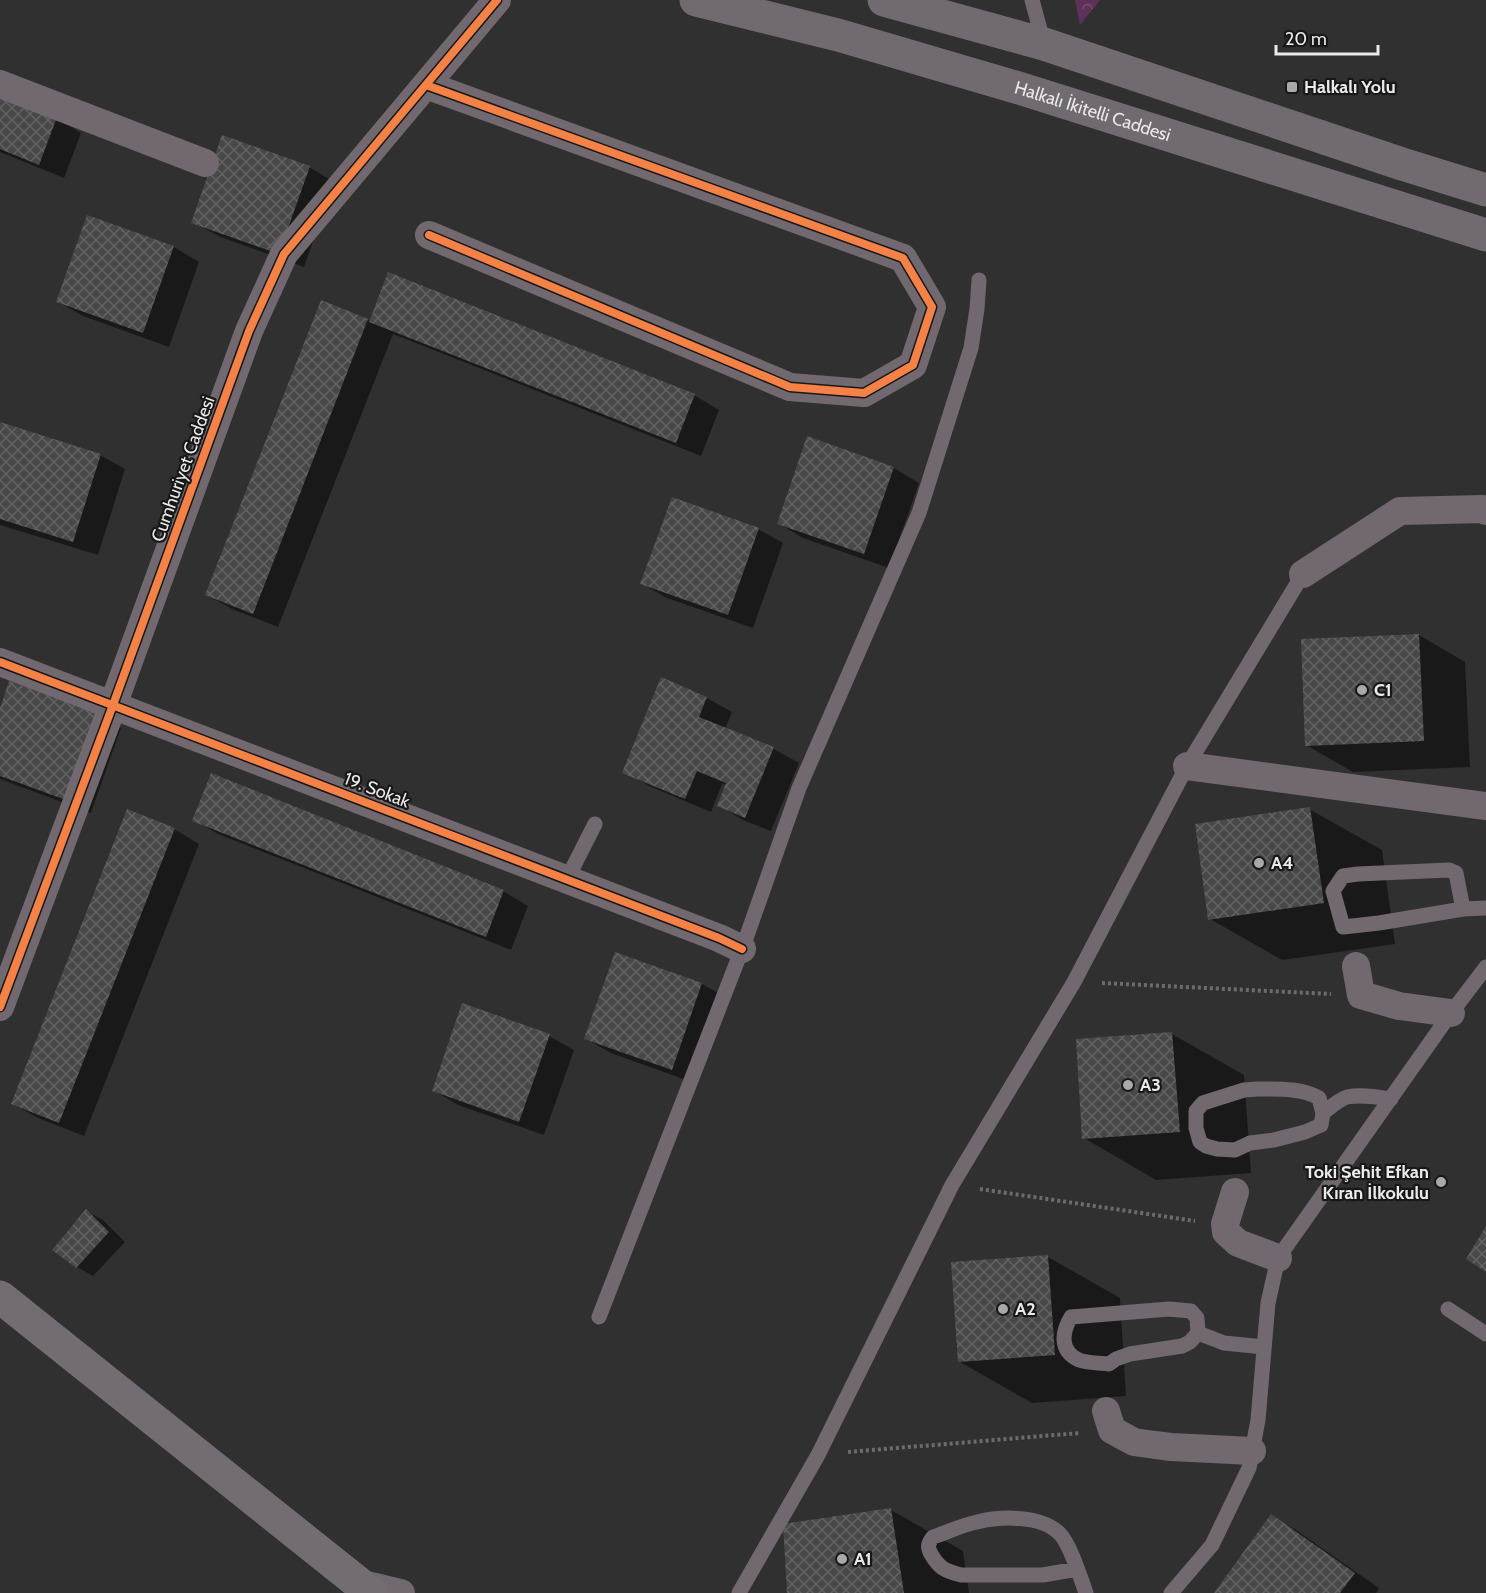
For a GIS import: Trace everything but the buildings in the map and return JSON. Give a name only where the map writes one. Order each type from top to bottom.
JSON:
[{"type":"main road","name":"Halkalı İkitelli Caddesi","points":[[696,0],[838,36],[1022,89],[1486,235]]},
{"type":"main road","points":[[884,0],[1044,44],[1486,190]]},
{"type":"street","name":"Cumhuriyet Caddesi","points":[[0,1007],[249,331],[284,254],[497,0]]},
{"type":"street","points":[[0,84],[205,163]]},
{"type":"street","points":[[426,85],[903,258],[932,307],[913,365],[864,393],[790,387],[429,235]]},
{"type":"street","points":[[1303,574],[1400,511],[1483,509],[1486,511]]},
{"type":"street","name":"19. Sokak","points":[[0,662],[567,879],[742,949]]},
{"type":"street","points":[[1187,766],[1486,806]]},
{"type":"street","points":[[1356,966],[1361,995],[1399,1006],[1451,1013]]},
{"type":"street","points":[[1235,1191],[1225,1224],[1226,1232],[1239,1243],[1278,1258]]},
{"type":"street","points":[[0,1297],[365,1588],[401,1593]]},
{"type":"street","points":[[1109,1420],[1134,1442],[1171,1447],[1252,1451]]},
{"type":"lane","points":[[1032,0],[1044,44]]},
{"type":"lane","points":[[599,1317],[742,949],[799,788],[919,513],[971,348],[979,280]]},
{"type":"lane","points":[[739,1593],[818,1455],[952,1185],[1074,982],[1187,766],[1303,574]]},
{"type":"lane","points":[[567,879],[595,824]]},
{"type":"lane","points":[[1463,909],[1456,873],[1449,870],[1343,876],[1333,891],[1343,927],[1463,909],[1486,908]]},
{"type":"lane","points":[[1171,1593],[1212,1545],[1248,1468],[1258,1420],[1268,1303],[1278,1258],[1486,967]]},
{"type":"lane","points":[[1323,1113],[1319,1098],[1312,1094],[1281,1089],[1244,1090],[1203,1103],[1196,1111],[1196,1128],[1200,1142],[1206,1146],[1235,1150],[1250,1143],[1274,1140],[1322,1125],[1323,1113],[1347,1098],[1360,1096],[1391,1099]]},
{"type":"lane","points":[[1169,1309],[1191,1311],[1197,1318],[1198,1333],[1190,1342],[1182,1346],[1130,1354],[1109,1364],[1077,1359],[1069,1352],[1064,1342],[1064,1329],[1071,1317],[1130,1311],[1169,1309]]},
{"type":"lane","points":[[1448,1309],[1486,1335]]},
{"type":"lane","points":[[1198,1333],[1224,1343],[1264,1347]]},
{"type":"lane","points":[[1077,1569],[1043,1575],[950,1573],[938,1565],[928,1549],[929,1542],[933,1537],[979,1521],[1010,1518],[1032,1520],[1050,1527],[1061,1535],[1077,1569],[1086,1593]]},
{"type":"path","points":[[1074,982],[1361,995]]},
{"type":"path","points":[[952,1185],[1225,1224]]},
{"type":"path","points":[[818,1455],[1109,1420]]},
{"type":"green space","points":[[1075,0],[1100,0],[1080,25]]},
{"type":"cycle path","points":[[0,1007],[249,331],[284,254],[497,0]]},
{"type":"cycle path","points":[[426,85],[903,258],[932,307],[913,365],[864,393],[790,387],[429,235]]},
{"type":"cycle path","points":[[0,662],[719,938],[742,949]]},
{"type":"place","name":"Halkalı Yolu","points":[[1292,87]]},
{"type":"place","name":"C1","points":[[1362,690]]},
{"type":"place","name":"A4","points":[[1259,863]]},
{"type":"place","name":"A3","points":[[1128,1085]]},
{"type":"place","name":"Toki Şehit Efkan Kıran İlkokulu","points":[[1441,1182]]},
{"type":"place","name":"A2","points":[[1003,1309]]},
{"type":"place","name":"A1","points":[[842,1559]]}]
